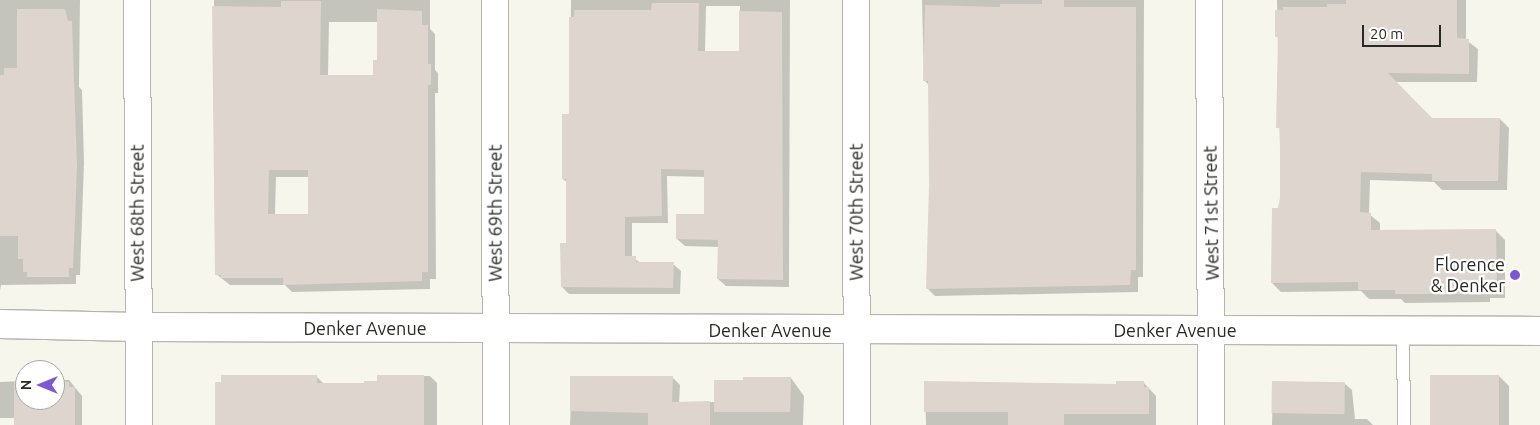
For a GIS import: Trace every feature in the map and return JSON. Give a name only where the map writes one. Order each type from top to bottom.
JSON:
[{"type":"street","name":"West 68th Street","points":[[138,0],[139,425]]},
{"type":"street","name":"West 69th Street","points":[[495,0],[496,425]]},
{"type":"street","name":"West 70th Street","points":[[856,0],[857,425]]},
{"type":"street","name":"West 71st Street","points":[[1209,0],[1211,425]]},
{"type":"street","name":"Denker Avenue","points":[[0,324],[138,327],[1540,331]]},
{"type":"lane","points":[[1403,331],[1404,425]]},
{"type":"building","points":[[1042,0],[1064,0],[1064,7],[1136,7],[1136,270],[1131,270],[1130,285],[926,289],[929,185],[928,81],[923,81],[925,5],[1000,7],[1000,4],[1042,4]]},
{"type":"building","points":[[1346,0],[1457,0],[1457,38],[1469,39],[1469,74],[1388,73],[1432,118],[1500,118],[1498,181],[1432,181],[1432,174],[1361,172],[1360,212],[1371,213],[1371,230],[1496,229],[1497,289],[1482,289],[1482,294],[1395,294],[1395,290],[1358,290],[1358,282],[1271,283],[1272,208],[1278,208],[1280,198],[1280,128],[1276,128],[1278,37],[1275,37],[1275,10],[1283,10],[1283,7],[1327,7],[1327,4],[1346,4]]},
{"type":"building","points":[[281,1],[321,1],[320,75],[373,75],[373,60],[377,60],[377,9],[422,11],[422,25],[428,25],[428,64],[431,64],[431,85],[428,85],[428,272],[422,272],[422,281],[283,285],[283,278],[221,278],[221,275],[215,275],[212,6],[281,7]],"holes":[[[269,170],[308,170],[308,214],[268,214]]]},
{"type":"building","points":[[652,3],[699,3],[698,51],[739,51],[739,11],[782,12],[783,280],[717,279],[718,240],[676,239],[676,214],[704,214],[704,170],[661,169],[662,216],[625,217],[625,256],[636,256],[636,262],[674,262],[673,288],[561,287],[560,243],[566,243],[566,179],[562,179],[562,114],[569,114],[569,17],[574,17],[574,10],[651,10]]},
{"type":"building","points":[[17,9],[65,9],[68,21],[72,21],[77,167],[73,268],[69,268],[69,277],[27,277],[27,272],[23,272],[23,259],[18,259],[18,236],[0,236],[0,75],[4,75],[4,68],[17,68]]},
{"type":"building","points":[[221,375],[317,375],[317,383],[364,383],[364,381],[377,381],[377,375],[424,375],[424,425],[215,425],[215,382],[221,382]]},
{"type":"building","points":[[1430,375],[1499,375],[1499,425],[1430,425]]},
{"type":"building","points":[[570,376],[673,376],[672,402],[710,401],[710,425],[648,425],[648,413],[570,411]]},
{"type":"building","points":[[743,377],[791,377],[790,412],[714,412],[714,380],[743,380]]},
{"type":"building","points":[[14,381],[15,410],[65,410],[65,382],[69,382],[69,387],[75,387],[75,425],[14,425]]},
{"type":"building","points":[[924,381],[1116,384],[1116,381],[1144,381],[1144,387],[1149,387],[1149,414],[1064,414],[1064,425],[1008,425],[1008,412],[924,412]]},
{"type":"building","points":[[1272,381],[1345,382],[1344,414],[1271,413]]},
{"type":"place","name":"Florence & Denker","points":[[1515,275]]}]
